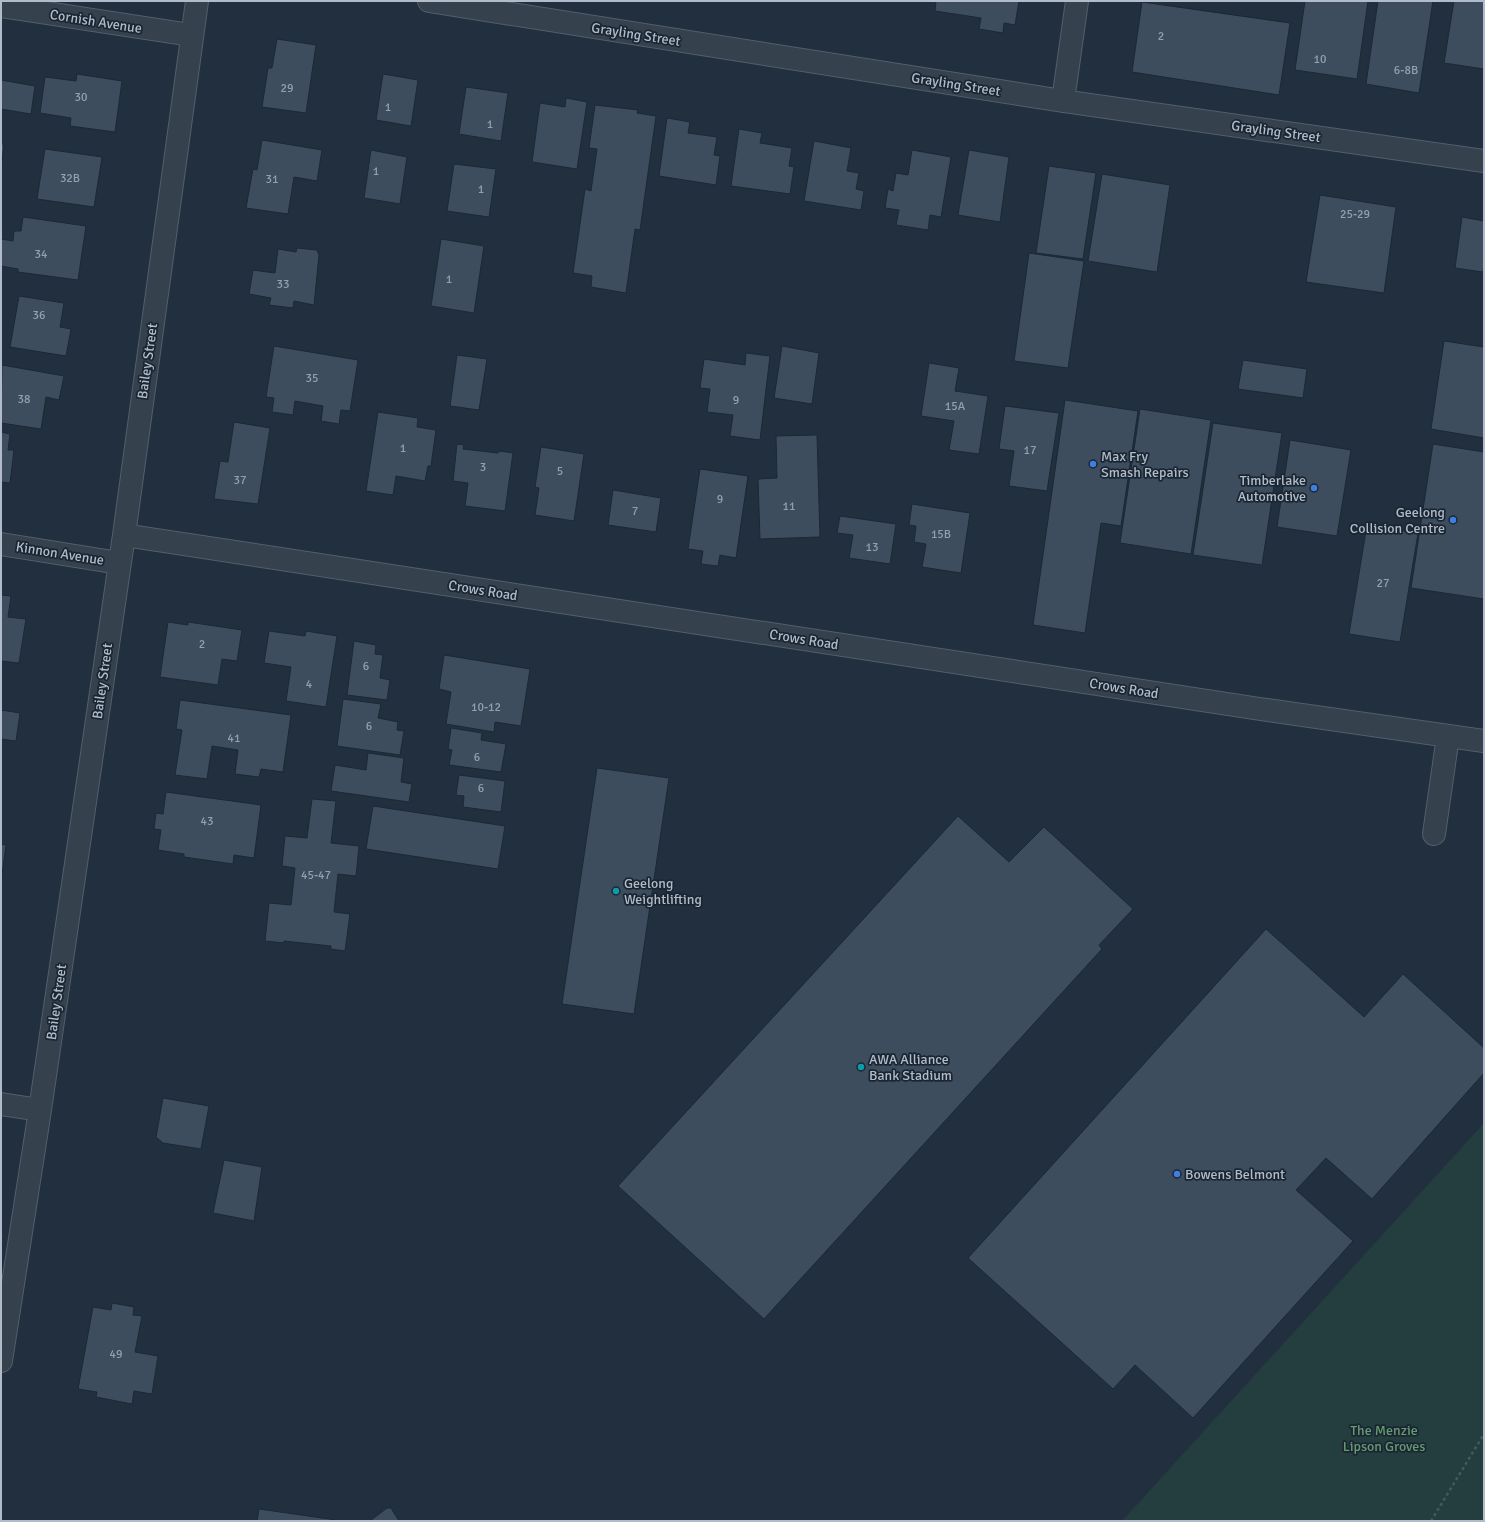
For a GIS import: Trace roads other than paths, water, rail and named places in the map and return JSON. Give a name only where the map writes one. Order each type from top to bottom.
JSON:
[{"type":"street","name":"Bailey Street","points":[[1,1361],[40,1110],[124,535],[191,35],[197,1]]},
{"type":"street","name":"Grayling Street","points":[[429,1],[1063,101],[1484,161]]},
{"type":"street","points":[[1063,101],[1077,1]]},
{"type":"street","name":"Cornish Avenue","points":[[1,6],[191,35]]},
{"type":"street","name":"Crows Road","points":[[124,535],[1260,709],[1484,741]]},
{"type":"street","name":"Kinnon Avenue","points":[[1,544],[119,563]]},
{"type":"street","points":[[1434,834],[1448,736]]},
{"type":"street","points":[[1,1104],[40,1110]]},
{"type":"place","name":"Max Fry Smash Repairs","points":[[1093,464]]},
{"type":"place","name":"Timberlake Automotive","points":[[1314,488]]},
{"type":"place","name":"Geelong Collision Centre","points":[[1453,520]]},
{"type":"place","name":"Geelong Weightlifting","points":[[616,891]]},
{"type":"place","name":"AWA Alliance Bank Stadium","points":[[861,1067]]},
{"type":"place","name":"Bowens Belmont","points":[[1177,1174]]},
{"type":"park label","name":"The Menzie Lipson Groves","points":[[1384,1438]]}]
